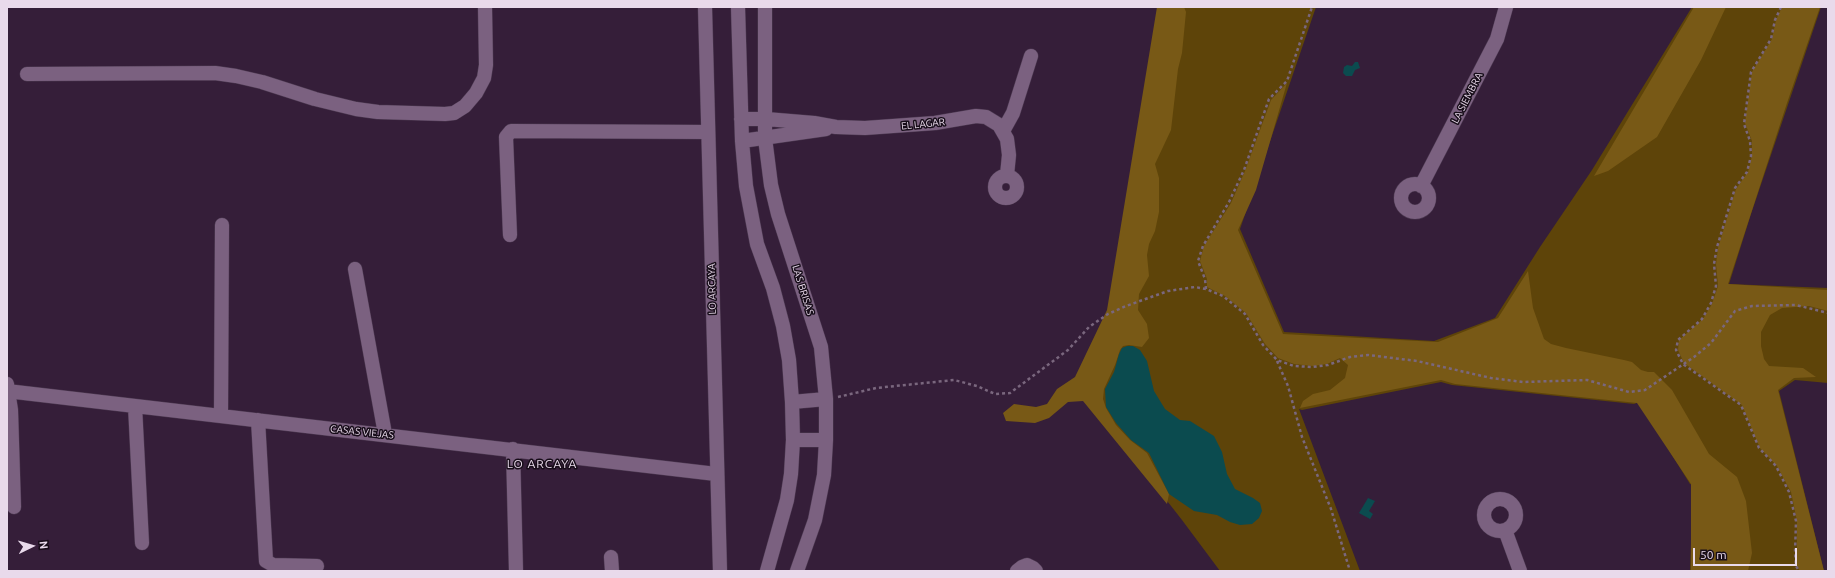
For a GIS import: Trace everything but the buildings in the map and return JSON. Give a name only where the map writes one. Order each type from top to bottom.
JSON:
[{"type":"street","points":[[27,74],[215,73],[262,82],[315,99],[356,109],[378,112],[454,113],[465,106],[476,93],[484,78],[486,65],[485,7]]},
{"type":"street","name":"LO ARCAYA","points":[[705,7],[716,474],[720,571]]},
{"type":"street","points":[[738,7],[742,141],[746,186],[758,244],[773,288],[783,326],[789,360],[792,402],[792,465],[787,500],[767,571]]},
{"type":"street","name":"LAS BRISAS","points":[[765,7],[765,138],[771,185],[778,214],[821,347],[826,399],[824,475],[815,520],[797,571]]},
{"type":"street","name":"LA SIEMBRA","points":[[1421,186],[1497,39],[1506,7]]},
{"type":"street","points":[[1007,175],[1009,147],[1003,131],[1013,113],[1031,56]]},
{"type":"street","name":"EL LAGAR","points":[[836,127],[904,126],[982,116],[993,120],[1003,131]]},
{"type":"street","points":[[742,119],[766,119],[814,123],[836,127]]},
{"type":"street","points":[[742,141],[836,127]]},
{"type":"street","points":[[510,235],[506,137],[510,131],[708,132]]},
{"type":"street","points":[[221,415],[222,225]]},
{"type":"street","points":[[355,269],[385,434]]},
{"type":"street","points":[[7,389],[11,410],[14,507]]},
{"type":"street","name":"CASAS VIEJAS","points":[[7,389],[135,406],[385,434],[716,474]]},
{"type":"street","points":[[792,402],[826,399]]},
{"type":"street","points":[[135,406],[142,543]]},
{"type":"street","points":[[258,420],[266,561],[273,565],[317,566]]},
{"type":"street","points":[[793,440],[826,440]]},
{"type":"street","points":[[513,449],[516,571]]},
{"type":"street","points":[[1505,530],[1520,571]]},
{"type":"street","points":[[1017,571],[1026,565],[1034,568],[1036,571]]},
{"type":"path","points":[[1206,289],[1206,279],[1198,261],[1203,246],[1229,202],[1244,170],[1270,100],[1287,81],[1312,7]]},
{"type":"path","points":[[1781,7],[1775,20],[1770,39],[1751,72],[1744,124],[1750,141],[1751,156],[1747,172],[1735,188],[1717,247],[1714,264],[1716,286],[1711,304],[1702,319],[1678,340],[1676,350],[1683,364],[1741,406],[1759,448],[1776,466],[1789,492],[1796,521],[1795,553],[1796,566],[1799,571]]},
{"type":"path","points":[[826,399],[876,388],[954,380],[977,386],[995,394],[1010,393],[1068,350],[1089,327],[1108,314],[1168,291],[1195,288],[1206,289],[1223,296],[1245,314],[1263,345],[1277,360],[1288,386],[1302,436],[1331,509],[1350,571]]},
{"type":"path","points":[[1277,360],[1294,366],[1312,367],[1328,366],[1350,357],[1368,355],[1417,361],[1491,378],[1523,382],[1587,380],[1629,392],[1645,390],[1683,364],[1710,343],[1735,311],[1752,306],[1796,305],[1828,313]]},
{"type":"shaded area","points":[[1157,7],[1184,7],[1186,12],[1182,53],[1178,69],[1171,130],[1155,164],[1159,178],[1159,212],[1155,231],[1149,244],[1147,255],[1149,276],[1139,294],[1138,310],[1147,324],[1149,338],[1142,347],[1129,345],[1123,346],[1104,389],[1103,399],[1106,408],[1116,425],[1130,440],[1147,453],[1169,494],[1167,504],[1083,401],[1068,402],[1049,418],[1035,423],[1006,421],[1003,413],[1014,404],[1036,407],[1047,404],[1057,389],[1075,377],[1107,310]]},
{"type":"shaded area","points":[[1158,7],[1316,7],[1240,229],[1284,332],[1434,341],[1495,318],[1540,247],[1592,170],[1692,7],[1821,7],[1729,284],[1828,288],[1828,383],[1795,380],[1779,391],[1824,571],[1690,571],[1693,485],[1690,484],[1639,402],[1634,404],[1452,385],[1441,382],[1302,410],[1299,409],[1360,571],[1220,571],[1084,395],[1108,310]]},
{"type":"shaded area","points":[[1694,7],[1726,7],[1701,60],[1657,137],[1608,171],[1594,176]]},
{"type":"shaded area","points":[[1782,7],[1820,7],[1728,284],[1828,290],[1828,311],[1809,306],[1782,308],[1770,315],[1761,332],[1761,346],[1764,359],[1769,366],[1803,368],[1816,377],[1794,378],[1778,390],[1824,571],[1800,571],[1797,566],[1797,521],[1791,492],[1777,466],[1760,448],[1742,405],[1684,363],[1678,350],[1679,340],[1703,319],[1712,304],[1718,286],[1716,264],[1718,248],[1736,189],[1748,172],[1752,156],[1752,141],[1745,123],[1752,72],[1772,39],[1776,20]]},
{"type":"shaded area","points":[[1355,62],[1358,62],[1360,68],[1355,70],[1352,76],[1346,76],[1343,73],[1344,67],[1347,65],[1352,66]]},
{"type":"shaded area","points":[[1287,83],[1256,190],[1238,230],[1283,334],[1438,342],[1498,318],[1528,271],[1533,308],[1544,339],[1551,344],[1566,348],[1632,362],[1641,370],[1654,372],[1672,390],[1709,454],[1737,477],[1746,501],[1752,553],[1748,571],[1691,571],[1691,484],[1637,403],[1455,384],[1441,380],[1300,408],[1303,401],[1313,394],[1330,390],[1345,378],[1348,365],[1340,358],[1327,364],[1313,366],[1294,364],[1278,358],[1265,344],[1246,313],[1225,296],[1207,287],[1207,279],[1200,261],[1204,246],[1231,203],[1245,171],[1271,100]]},
{"type":"shaded area","points":[[1133,346],[1140,350],[1147,361],[1154,391],[1165,409],[1180,420],[1190,421],[1214,436],[1222,452],[1227,474],[1235,489],[1260,503],[1262,511],[1259,518],[1252,524],[1240,525],[1230,522],[1217,515],[1194,511],[1169,494],[1149,453],[1131,440],[1116,423],[1106,407],[1105,389],[1114,372],[1122,348]]},
{"type":"shaded area","points":[[1368,498],[1375,501],[1369,511],[1373,514],[1370,519],[1359,513]]},
{"type":"district","name":"LO ARCAYA","points":[[542,464]]}]
